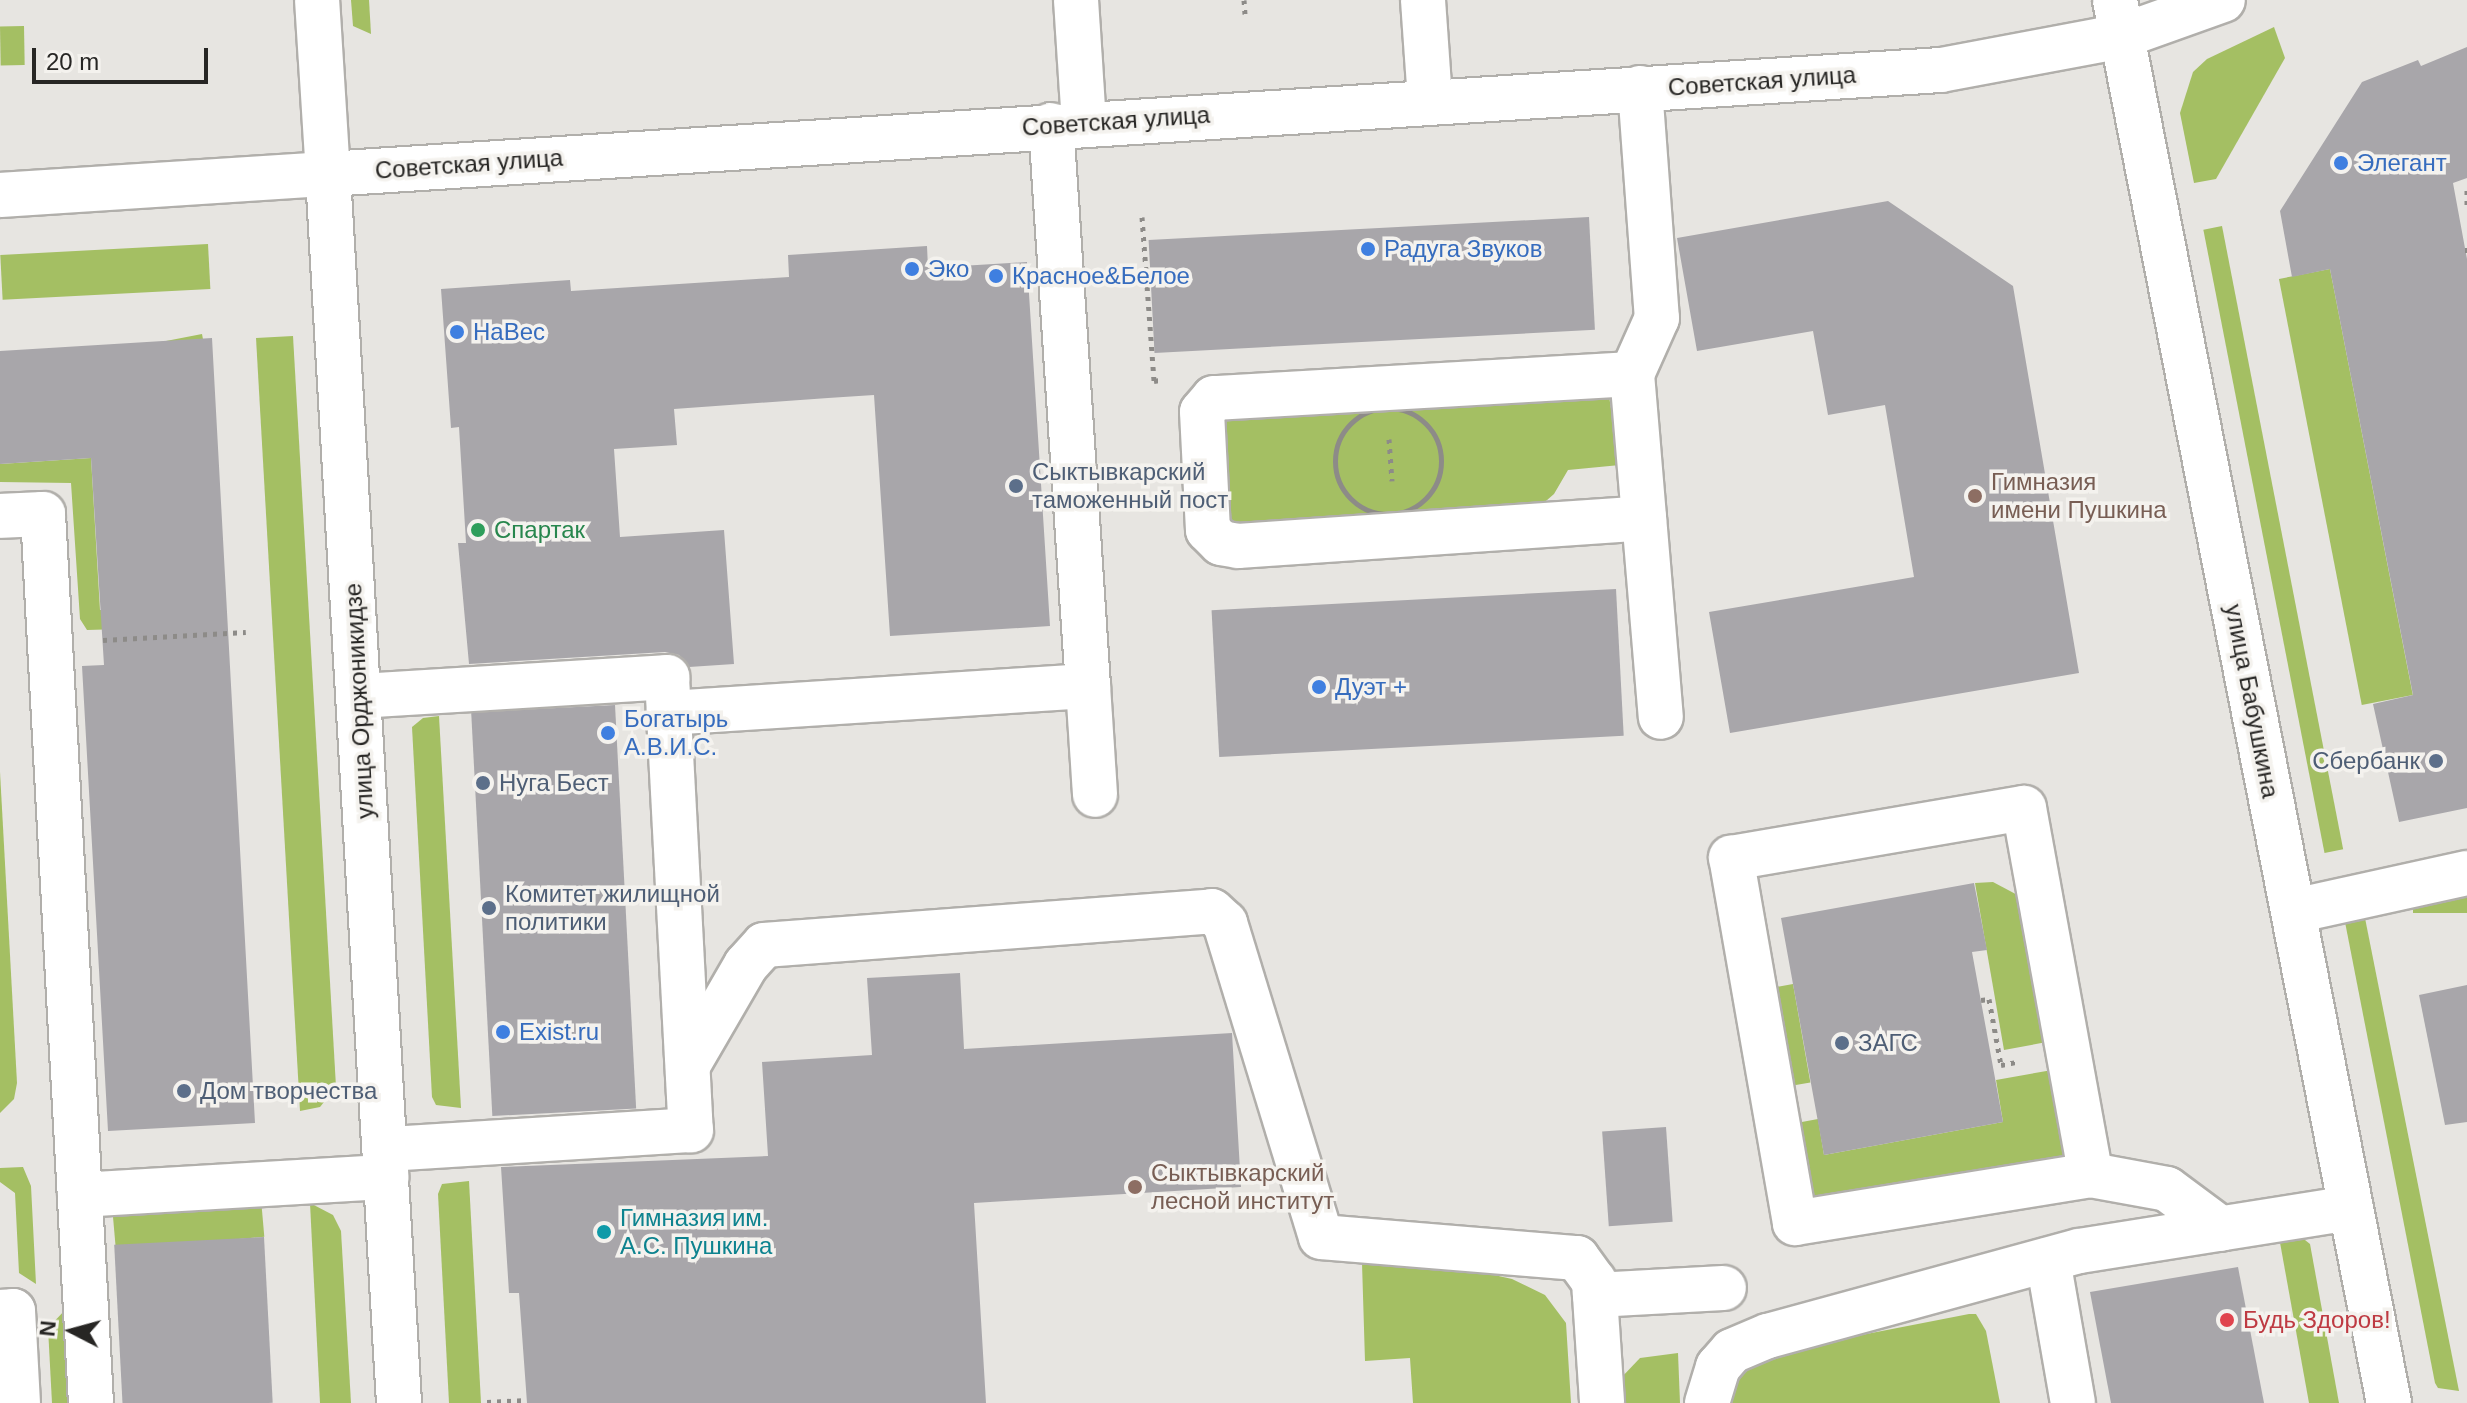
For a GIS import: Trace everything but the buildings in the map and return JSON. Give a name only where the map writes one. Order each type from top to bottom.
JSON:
[{"type":"main road","name":"улица Орджоникидзе","points":[[317,0],[399,1403]]},
{"type":"main road","points":[[1076,0],[1067,124],[1088,686],[1095,795]]},
{"type":"main road","points":[[1423,0],[1430,100]]},
{"type":"main road","name":"Советская улица","points":[[0,195],[1430,100],[1941,70],[2118,18],[2223,0]]},
{"type":"main road","name":"улица Бабушкина","points":[[2118,18],[2389,1403]]},
{"type":"main road","points":[[1640,88],[1657,318],[1632,374],[1661,717]]},
{"type":"main road","points":[[1632,374],[1386,397],[1229,395],[1206,402],[1201,424],[1208,530],[1221,543],[1238,546],[1395,524],[1644,518]]},
{"type":"main road","points":[[0,516],[43,514],[91,1403]]},
{"type":"main road","points":[[80,1195],[691,1130],[667,677],[359,696]]},
{"type":"main road","points":[[669,713],[1088,686]]},
{"type":"main road","points":[[2091,1175],[2024,808],[1731,858],[1795,1223],[2091,1175],[2167,1189],[2221,1229]]},
{"type":"main road","points":[[2294,911],[2467,873]]},
{"type":"main road","points":[[688,1065],[746,965],[764,945],[1212,911],[1225,923],[1321,1237],[1577,1258],[1594,1281],[1602,1403]]},
{"type":"main road","points":[[1707,1403],[1718,1367],[1732,1351],[1768,1336],[2048,1260],[2351,1208]]},
{"type":"main road","points":[[2048,1260],[2073,1403]]},
{"type":"main road","points":[[1595,1295],[1724,1288]]},
{"type":"main road","points":[[0,1312],[13,1311],[18,1403]]},
{"type":"path","points":[[1244,0],[1245,14]]},
{"type":"path","points":[[2467,190],[2467,205]]},
{"type":"path","points":[[1142,217],[1153,364]]},
{"type":"path","points":[[1386,397],[1395,524]]},
{"type":"path","points":[[1386,397],[1420,418],[1432,431],[1440,464],[1427,496],[1395,524]]},
{"type":"path","points":[[1386,397],[1348,426],[1340,438],[1335,466],[1338,481],[1356,504],[1395,524]]},
{"type":"path","points":[[50,643],[246,632]]},
{"type":"path","points":[[1981,1000],[1989,999]]},
{"type":"path","points":[[487,1402],[527,1400]]},
{"type":"green space","points":[[351,0],[369,0],[371,34],[353,26]]},
{"type":"green space","points":[[0,26],[24,26],[25,65],[1,65]]},
{"type":"green space","points":[[2274,27],[2285,58],[2216,179],[2194,183],[2180,113],[2193,72],[2207,59]]},
{"type":"green space","points":[[2222,226],[2343,849],[2325,853],[2203,230]]},
{"type":"green space","points":[[208,244],[210,289],[3,300],[0,255]]},
{"type":"green space","points":[[2330,269],[2413,695],[2362,705],[2279,279]]},
{"type":"green space","points":[[202,334],[203,339],[5,377],[4,373]]},
{"type":"green space","points":[[293,336],[336,1087],[320,1107],[300,1111],[256,338]]},
{"type":"green space","points":[[1609,396],[1620,465],[1568,470],[1554,494],[1531,514],[1225,530],[1215,414]]},
{"type":"green space","points":[[91,458],[100,610],[209,604],[191,627],[87,630],[80,619],[71,483],[0,482],[0,464]]},
{"type":"green space","points":[[439,716],[461,1108],[436,1105],[432,1097],[412,727],[423,718]]},
{"type":"green space","points":[[0,772],[17,1083],[14,1099],[0,1113]]},
{"type":"green space","points":[[1993,882],[2025,899],[2052,1041],[2004,1050],[1975,883]]},
{"type":"green space","points":[[2413,886],[2467,886],[2467,913],[2413,913]]},
{"type":"green space","points":[[2363,908],[2459,1391],[2438,1388],[2435,1383],[2345,922]]},
{"type":"green space","points":[[1793,984],[1810,1082],[1780,1088],[1762,989]]},
{"type":"green space","points":[[2058,1069],[2073,1148],[2064,1162],[1818,1205],[1804,1195],[1791,1124],[1818,1119],[1824,1155],[2003,1122],[1996,1080]]},
{"type":"green space","points":[[23,1167],[31,1186],[36,1284],[19,1273],[15,1193],[0,1182],[0,1168]]},
{"type":"green space","points":[[469,1181],[481,1403],[449,1403],[438,1194],[442,1184]]},
{"type":"green space","points":[[261,1199],[264,1237],[116,1250],[113,1212]]},
{"type":"green space","points":[[310,1203],[333,1215],[341,1231],[351,1403],[320,1403]]},
{"type":"green space","points":[[2300,1236],[2310,1244],[2339,1403],[2309,1403],[2279,1237]]},
{"type":"green space","points":[[1362,1263],[1463,1268],[1512,1279],[1545,1295],[1566,1323],[1571,1403],[1413,1403],[1410,1358],[1365,1361]]},
{"type":"green space","points":[[66,1309],[73,1403],[52,1403],[48,1328]]},
{"type":"green space","points":[[1976,1314],[1986,1331],[2000,1403],[1732,1403],[1737,1371],[1759,1355]]},
{"type":"green space","points":[[1678,1353],[1680,1403],[1621,1403],[1620,1379],[1640,1358]]},
{"type":"place","name":"Элегант","points":[[2341,163]]},
{"type":"place","name":"Радуга Звуков","points":[[1368,249]]},
{"type":"place","name":"Эко","points":[[912,269]]},
{"type":"place","name":"Красное&Белое","points":[[996,276]]},
{"type":"place","name":"НаВес","points":[[457,332]]},
{"type":"place","name":"Сыктывкарский таможенный пост","points":[[1016,486]]},
{"type":"place","name":"Гимназия имени Пушкина","points":[[1975,496]]},
{"type":"place","name":"Спартак","points":[[478,530]]},
{"type":"place","name":"Дуэт +","points":[[1319,687]]},
{"type":"place","name":"Богатырь А.В.И.С.","points":[[608,733]]},
{"type":"place","name":"Сбербанк","points":[[2436,761]]},
{"type":"place","name":"Нуга Бест","points":[[483,783]]},
{"type":"place","name":"Комитет жилищной политики","points":[[489,908]]},
{"type":"place","name":"Exist.ru","points":[[503,1032]]},
{"type":"place","name":"ЗАГС","points":[[1842,1043]]},
{"type":"place","name":"Дом творчества","points":[[184,1091]]},
{"type":"place","name":"Сыктывкарский лесной институт","points":[[1135,1187]]},
{"type":"place","name":"Гимназия им. А.С. Пушкина","points":[[604,1232]]},
{"type":"place","name":"Будь Здоров!","points":[[2227,1320]]}]
